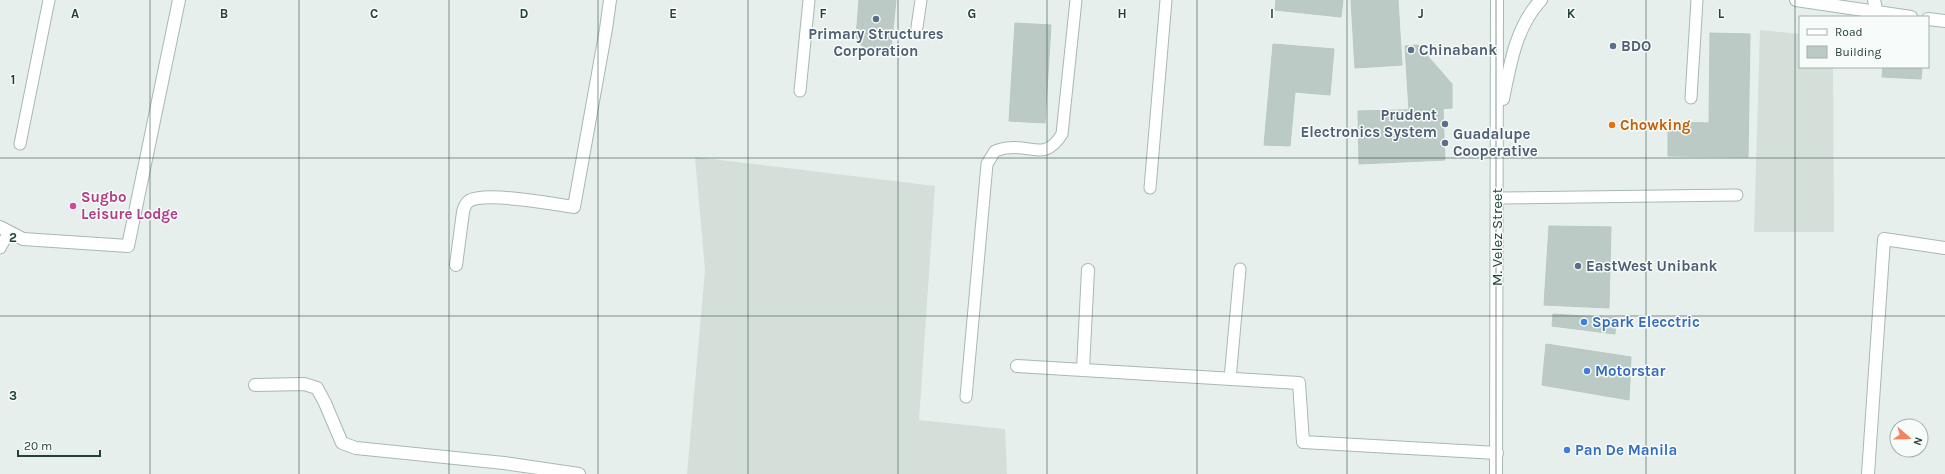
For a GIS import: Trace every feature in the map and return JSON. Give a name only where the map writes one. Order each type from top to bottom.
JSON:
[{"type":"street","points":[[4,229],[23,238],[128,246],[179,0]]},
{"type":"street","points":[[456,265],[463,212],[466,204],[470,200],[486,197],[574,207],[610,0]]},
{"type":"street","name":"M. Velez Street","points":[[1496,474],[1498,124],[1497,0]]},
{"type":"street","points":[[1498,124],[1510,66],[1517,41],[1526,21],[1541,0]]},
{"type":"street","points":[[1796,0],[1902,16]]},
{"type":"street","points":[[1874,0],[1877,13]]},
{"type":"street","points":[[1929,19],[1945,21]]},
{"type":"street","points":[[1868,474],[1884,239],[1945,248]]},
{"type":"street","points":[[1084,369],[1088,270]]},
{"type":"street","points":[[1017,366],[1299,383],[1303,442],[1497,453]]},
{"type":"street","points":[[255,385],[304,384],[317,388],[342,443],[356,448],[504,463],[579,474]]},
{"type":"lane","points":[[20,144],[49,0]]},
{"type":"lane","points":[[800,91],[810,0]]},
{"type":"lane","points":[[917,27],[921,0]]},
{"type":"lane","points":[[966,397],[987,164],[995,152],[1008,147],[1040,150],[1056,144],[1062,134],[1076,0]]},
{"type":"lane","points":[[1150,188],[1166,0]]},
{"type":"lane","points":[[1691,98],[1697,0]]},
{"type":"lane","points":[[1497,198],[1737,195]]},
{"type":"lane","points":[[0,248],[4,229]]},
{"type":"lane","points":[[1230,379],[1240,269]]},
{"type":"shaded area","points":[[1760,30],[1799,34],[1799,68],[1833,68],[1834,232],[1754,232]]},
{"type":"shaded area","points":[[695,157],[935,186],[919,420],[1005,429],[1007,474],[687,474],[705,270]]},
{"type":"building","name":"Primary Structures Corporation","points":[[859,0],[896,0],[891,49],[866,52],[856,37]]},
{"type":"building","points":[[1276,0],[1343,0],[1341,17],[1275,10]]},
{"type":"building","points":[[1351,0],[1398,0],[1402,65],[1355,68]]},
{"type":"building","points":[[1015,23],[1051,25],[1045,123],[1009,121]]},
{"type":"building","points":[[1710,33],[1750,34],[1748,157],[1668,156],[1668,122],[1709,123]]},
{"type":"building","points":[[1273,44],[1334,49],[1330,95],[1295,92],[1290,146],[1264,145]]},
{"type":"building","points":[[1418,45],[1452,84],[1452,108],[1409,111],[1405,46]]},
{"type":"building","points":[[1883,68],[1922,68],[1921,79],[1882,77]]},
{"type":"building","points":[[1443,109],[1445,160],[1359,164],[1358,111]]},
{"type":"building","name":"EastWest Unibank","points":[[1549,226],[1611,227],[1609,308],[1544,305]]},
{"type":"building","name":"Spark Elecctric","points":[[1553,314],[1616,318],[1615,334],[1552,326]]},
{"type":"building","name":"Motorstar","points":[[1546,344],[1631,357],[1629,400],[1542,385]]},
{"type":"place","name":"Primary Structures Corporation","points":[[876,19]]},
{"type":"place","name":"BDO","points":[[1613,46]]},
{"type":"place","name":"Chinabank","points":[[1411,50]]},
{"type":"place","name":"Prudent Electronics System","points":[[1445,124]]},
{"type":"place","name":"Chowking","points":[[1612,125]]},
{"type":"place","name":"Guadalupe Cooperative","points":[[1445,143]]},
{"type":"place","name":"Sugbo Leisure Lodge","points":[[73,206]]},
{"type":"place","name":"EastWest Unibank","points":[[1578,266]]},
{"type":"place","name":"Spark Elecctric","points":[[1584,322]]},
{"type":"place","name":"Motorstar","points":[[1587,371]]},
{"type":"place","name":"Pan De Manila","points":[[1567,450]]}]
